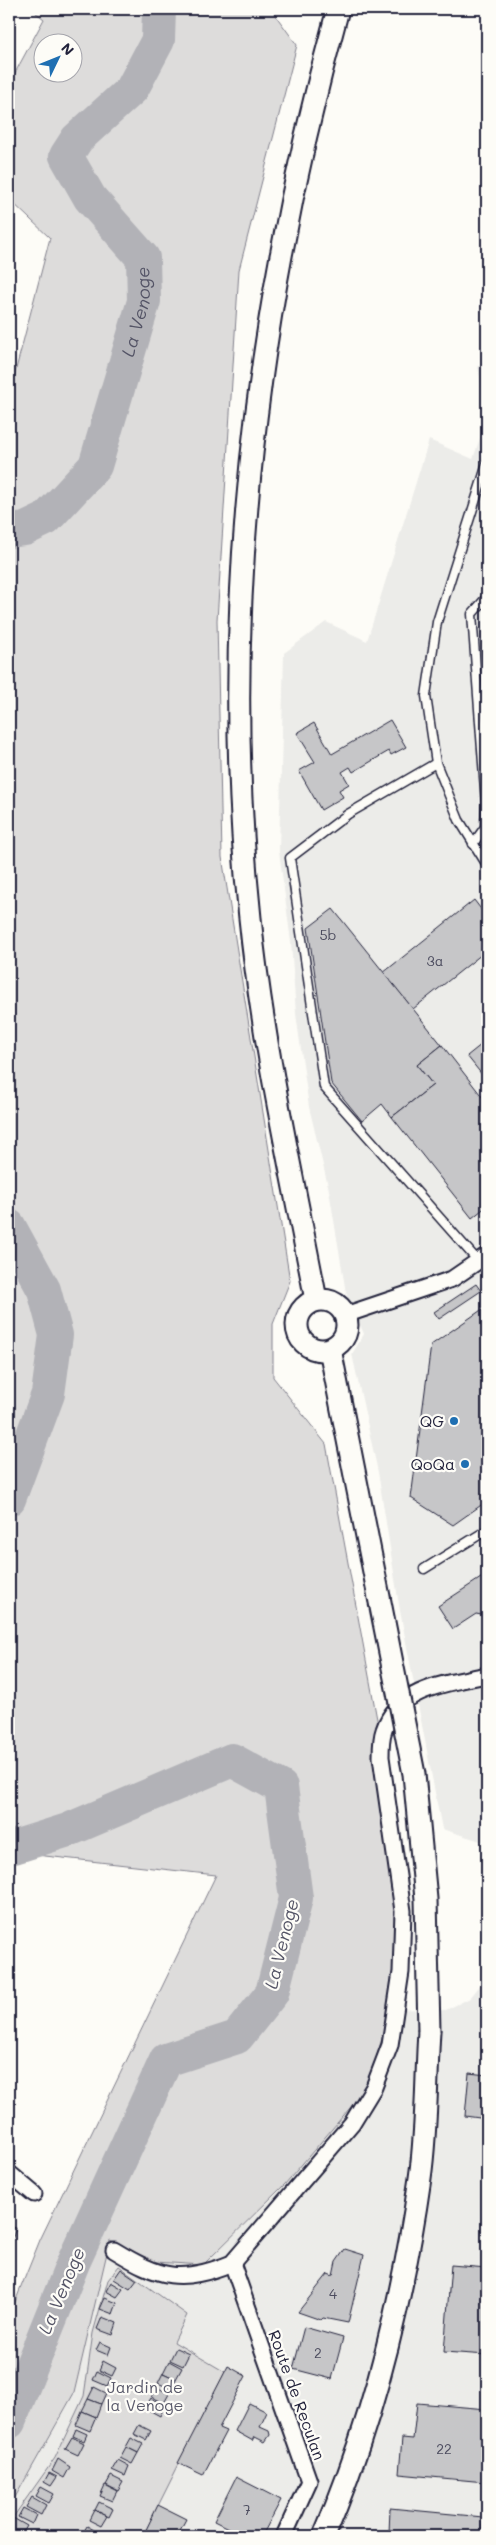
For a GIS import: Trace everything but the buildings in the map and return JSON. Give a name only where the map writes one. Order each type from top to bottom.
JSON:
[{"type":"main road","points":[[316,1300],[262,1015],[250,918],[242,820],[239,696],[242,578],[248,486],[270,312],[286,223],[311,107],[338,9]]},
{"type":"main road","points":[[316,1300],[334,1302],[345,1315],[347,1323],[343,1339],[330,1349],[322,1350],[306,1345],[297,1332],[298,1315],[309,1303],[316,1300]]},
{"type":"main road","points":[[324,2536],[336,2508],[376,2385],[402,2284],[420,2176],[429,2030],[426,1898],[414,1774],[330,1349]]},
{"type":"street","points":[[345,1315],[452,1279],[483,1258]]},
{"type":"street","points":[[114,2250],[142,2267],[172,2276],[204,2275],[232,2263],[352,2123],[374,2087],[390,2045],[401,1972],[403,1912],[381,1757],[383,1732],[387,1721],[395,1709],[413,1695],[437,1686],[487,1676]]},
{"type":"street","points":[[9,2173],[34,2194]]},
{"type":"street","name":"Route de Reculan","points":[[232,2263],[309,2481],[284,2536]]},
{"type":"lane","points":[[487,464],[437,622],[426,696],[436,763],[459,820],[487,865]]},
{"type":"lane","points":[[473,844],[485,827],[485,743],[472,614],[487,597]]},
{"type":"lane","points":[[436,763],[348,814],[290,858],[324,1087],[483,1258]]},
{"type":"lane","points":[[424,1569],[487,1530]]},
{"type":"shaded area","points":[[487,359],[487,417],[478,367]]},
{"type":"shaded area","points":[[487,417],[487,1843],[442,1829],[400,1611],[378,1472],[352,1354],[364,1334],[346,1293],[329,1190],[309,1107],[296,1014],[291,942],[279,851],[284,653],[326,622],[367,641],[429,440],[473,459]]},
{"type":"shaded area","points":[[487,1977],[487,2536],[9,2536],[9,2508],[74,2393],[110,2239],[156,2262],[203,2265],[285,2184],[367,2088],[391,2009],[446,2010],[470,1998]]},
{"type":"green space","points":[[31,9],[271,9],[297,45],[239,270],[217,620],[222,857],[290,1281],[273,1324],[273,1377],[326,1444],[404,1865],[391,2009],[367,2088],[285,2184],[203,2265],[156,2262],[110,2240],[74,2393],[9,2508],[9,2317],[40,2240],[216,1875],[9,1852],[9,396],[50,238],[9,199],[9,84],[32,41],[32,82],[82,82],[82,32],[37,32],[44,19]]},
{"type":"green space","name":"Jardin de la Venoge","points":[[119,2266],[187,2315],[174,2342],[225,2372],[143,2536],[16,2536],[9,2533],[9,2523],[55,2458],[84,2396],[93,2333],[108,2280]]},
{"type":"waterway","name":"La Venoge","points":[[9,531],[25,529],[46,519],[95,466],[144,301],[143,258],[90,198],[66,156],[77,139],[132,89],[158,40],[159,9]]},
{"type":"waterway","name":"La Venoge","points":[[9,1226],[44,1290],[56,1335],[48,1394],[9,1499]]},
{"type":"waterway","name":"La Venoge","points":[[9,1845],[14,1847],[68,1830],[232,1760],[281,1787],[296,1898],[272,1993],[237,2037],[166,2060],[73,2263],[9,2422]]},
{"type":"place","name":"QG","points":[[454,1421]]},
{"type":"place","name":"QoQa","points":[[465,1464]]}]
